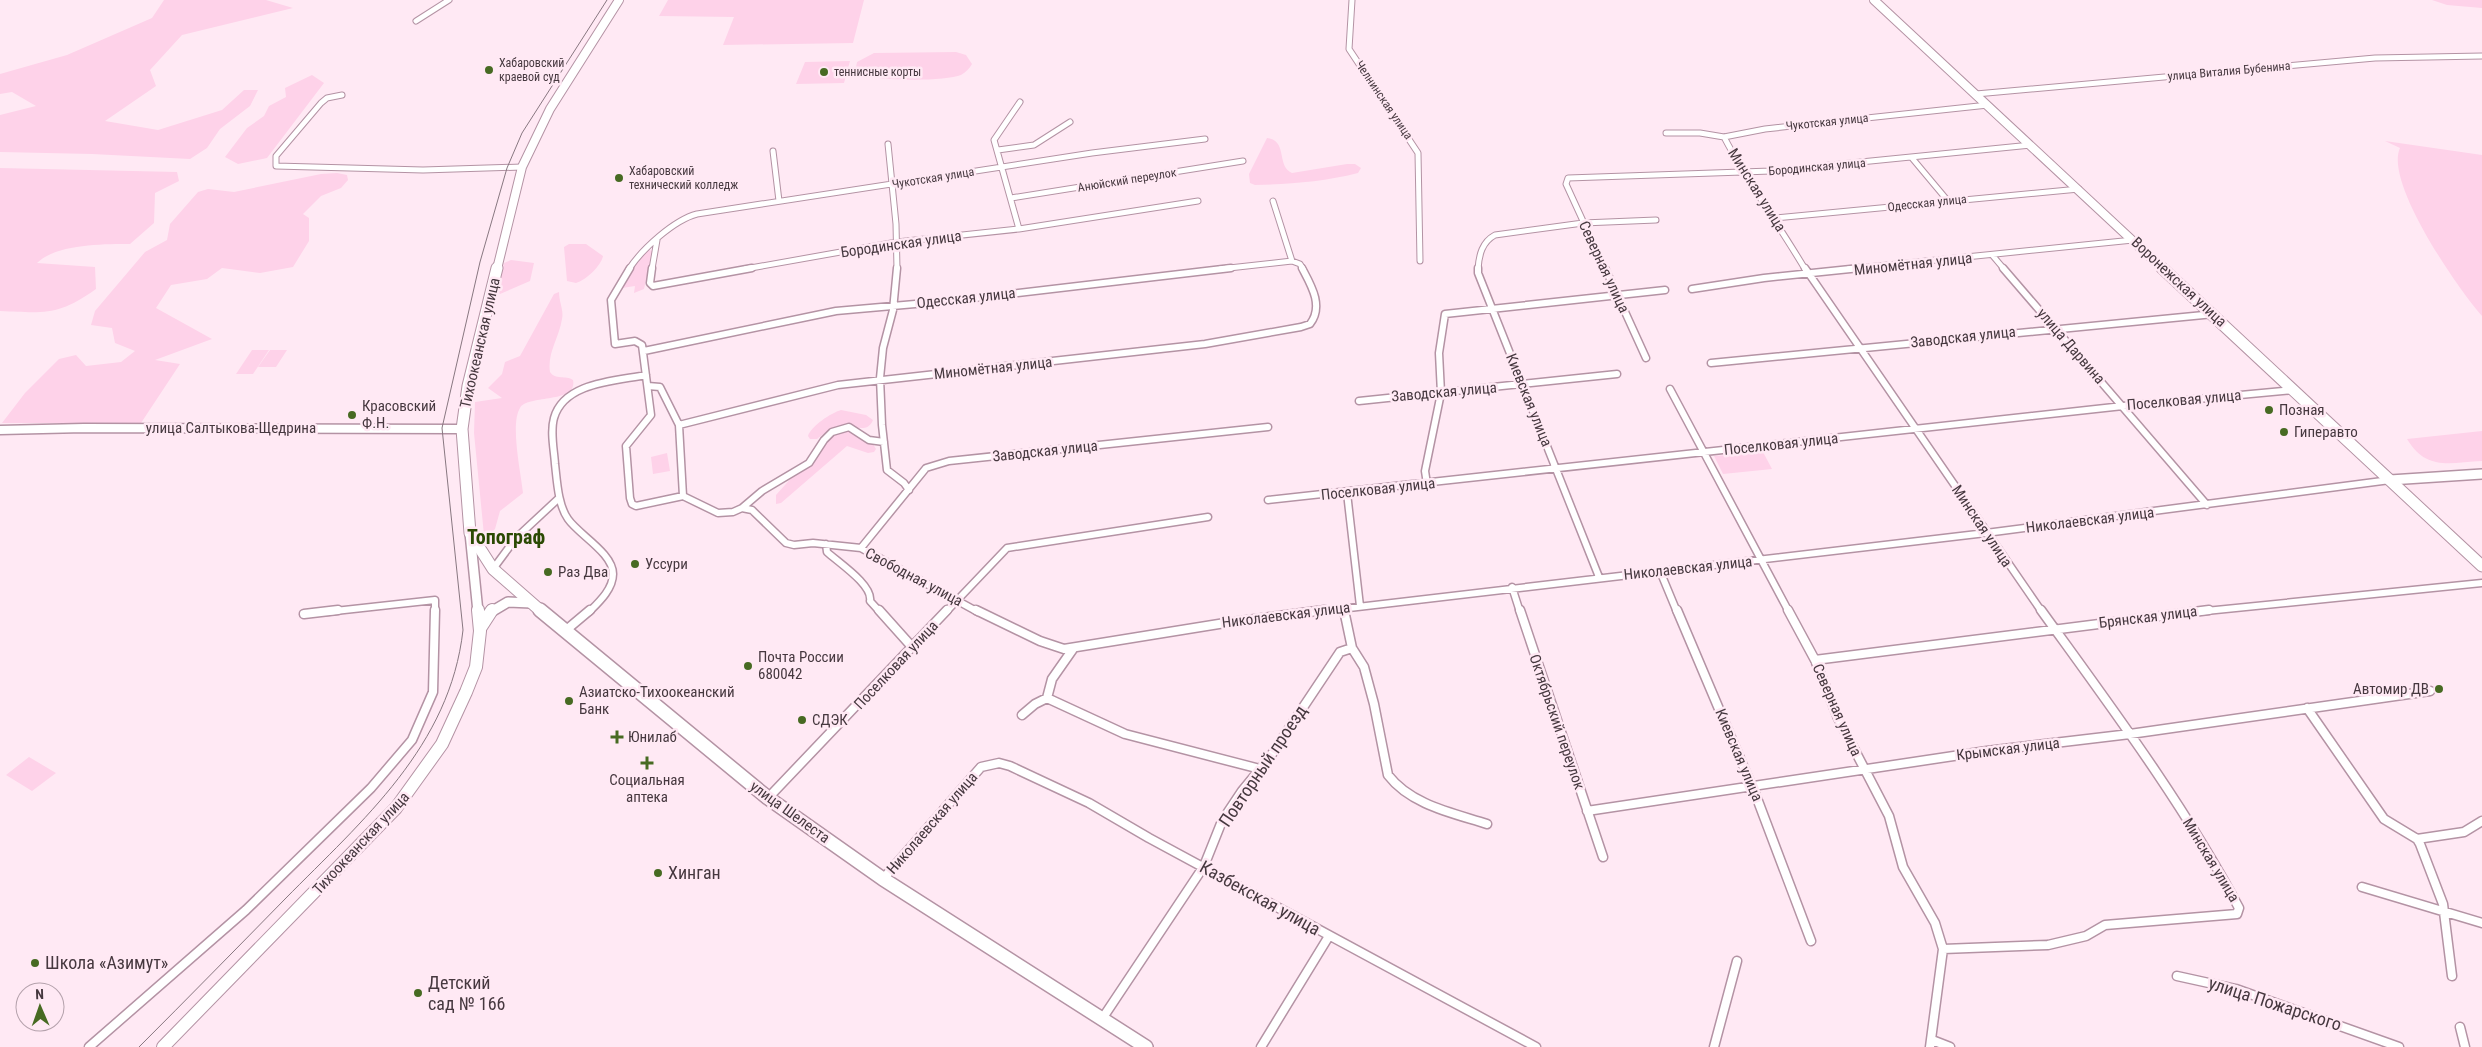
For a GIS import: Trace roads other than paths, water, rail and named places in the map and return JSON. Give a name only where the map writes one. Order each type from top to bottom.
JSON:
[{"type":"main road","name":"Тихоокеанская улица","points":[[163,1047],[396,808],[431,763],[455,719],[476,667],[480,631],[462,429],[468,386],[522,167],[550,109],[619,0]]},
{"type":"main road","name":"Воронежская улица","points":[[1874,0],[2214,314],[2482,566]]},
{"type":"main road","points":[[2390,480],[2482,474]]},
{"type":"main road","name":"улица Шелеста","points":[[470,533],[493,569],[531,604],[768,798],[883,879],[1146,1047]]},
{"type":"main road","points":[[480,631],[484,618],[494,608],[508,600],[521,600],[531,604]]},
{"type":"street","points":[[416,21],[449,0]]},
{"type":"street","name":"Челнинская улица","points":[[1352,0],[1349,49],[1418,153],[1420,261]]},
{"type":"street","name":"улица Виталия Бубенина","points":[[1976,94],[2375,58],[2482,56]]},
{"type":"street","points":[[342,95],[327,98],[321,103],[276,156],[276,166],[423,170],[522,167]]},
{"type":"street","points":[[1019,228],[994,140],[1020,102]]},
{"type":"street","name":"Чукотская улица","points":[[1666,133],[1700,133],[1724,137],[1765,129],[1988,105]]},
{"type":"street","points":[[998,150],[1034,145],[1070,122]]},
{"type":"street","name":"Минская улица","points":[[1724,137],[1742,172],[1775,218],[1808,274],[1917,429],[1986,533],[2130,734],[2216,865],[2239,908],[2237,914],[2105,925],[2086,936],[2048,945],[2007,945],[1944,949]]},
{"type":"street","name":"Чукотская улица","points":[[644,351],[642,345],[638,342],[615,344],[611,300],[635,260],[665,230],[686,217],[1002,167],[1205,139]]},
{"type":"street","points":[[888,144],[897,242],[894,305],[883,348],[881,380],[884,442],[887,470],[904,483],[908,490]]},
{"type":"street","name":"Бородинская улица","points":[[1571,178],[1742,172],[1912,158],[2031,145]]},
{"type":"street","points":[[773,151],[778,201]]},
{"type":"street","points":[[1912,158],[1948,201]]},
{"type":"street","name":"Анюйский переулок","points":[[1011,198],[1243,161]]},
{"type":"street","name":"Северная улица","points":[[1571,178],[1566,180],[1566,184],[1646,358]]},
{"type":"street","name":"Одесская улица","points":[[1775,218],[2079,189]]},
{"type":"street","points":[[1273,201],[1292,262]]},
{"type":"street","name":"Бородинская улица","points":[[657,240],[650,283],[653,286],[897,242],[1019,228],[1198,202]]},
{"type":"street","points":[[1583,223],[1656,220]]},
{"type":"street","name":"Киевская улица","points":[[1583,223],[1503,234],[1486,240],[1478,262],[1478,273],[1491,309],[1524,384],[1599,577]]},
{"type":"street","name":"Миномётная улица","points":[[1692,290],[1808,274],[2134,240]]},
{"type":"street","name":"улица Дарвина","points":[[1993,256],[2207,505]]},
{"type":"street","name":"Одесская улица","points":[[644,351],[836,312],[1292,262]]},
{"type":"street","name":"Миномётная улица","points":[[679,425],[838,385],[1205,344],[1283,332],[1310,324],[1316,315],[1311,286],[1300,264],[1292,262]]},
{"type":"street","points":[[1427,484],[1425,470],[1441,392],[1439,353],[1444,314],[1665,290]]},
{"type":"street","name":"Заводская улица","points":[[1711,363],[2214,314]]},
{"type":"street","points":[[644,351],[651,415],[626,446],[625,452],[630,498],[632,504],[636,506],[683,496],[718,513],[733,512],[742,508],[765,489],[805,467],[817,452],[826,434],[834,430],[849,427],[869,440],[884,442]]},
{"type":"street","name":"Заводская улица","points":[[1359,401],[1617,374]]},
{"type":"street","points":[[565,631],[608,590],[613,573],[610,560],[569,520],[560,498],[553,420],[559,408],[569,397],[585,387],[646,375]]},
{"type":"street","points":[[648,386],[660,387],[679,425],[683,496]]},
{"type":"street","name":"Северная улица","points":[[1670,389],[1815,660],[1838,718],[1889,816],[1903,867],[1935,923],[1944,949],[1931,1043]]},
{"type":"street","name":"Поселковая улица","points":[[1268,500],[1557,470],[2122,406],[2294,390]]},
{"type":"street","name":"Заводская улица","points":[[861,548],[926,468],[949,461],[1268,427]]},
{"type":"street","name":"улица Салтыкова-Щедрина","points":[[0,430],[84,428],[462,429]]},
{"type":"street","name":"Николаевская улица","points":[[1073,649],[1225,623],[1512,587],[1986,533],[2390,480]]},
{"type":"street","points":[[1347,493],[1360,606]]},
{"type":"street","points":[[493,569],[516,538],[560,498]]},
{"type":"street","name":"Свободная улица","points":[[742,508],[755,513],[786,543],[794,545],[806,543],[826,544],[861,548],[956,601],[1040,641],[1064,649],[1073,649]]},
{"type":"street","name":"Поселковая улица","points":[[768,798],[1007,548],[1208,517]]},
{"type":"street","points":[[826,544],[827,552],[867,587],[871,595],[870,601],[913,648]]},
{"type":"street","name":"Киевская улица","points":[[1660,571],[1754,787],[1791,882],[1811,941]]},
{"type":"street","name":"Брянская улица","points":[[1815,660],[2278,602],[2482,582]]},
{"type":"street","name":"Октябрьский переулок","points":[[1512,587],[1603,856]]},
{"type":"street","points":[[89,1047],[246,910],[371,788],[412,740],[433,692],[435,600],[304,614]]},
{"type":"street","points":[[1342,608],[1352,648],[1364,668],[1374,704],[1388,776],[1392,784],[1409,795],[1487,824]]},
{"type":"street","name":"Повторный проезд","points":[[1102,1019],[1204,866],[1222,821],[1340,652],[1352,648]]},
{"type":"street","points":[[1047,698],[1052,679],[1073,649]]},
{"type":"street","name":"Крымская улица","points":[[1587,811],[1987,751],[2130,734],[2430,691]]},
{"type":"street","points":[[1022,715],[1034,704],[1047,698],[1125,734],[1260,769]]},
{"type":"street","points":[[2307,708],[2384,819],[2417,839],[2441,896],[2445,912],[2452,976]]},
{"type":"street","name":"Казбекская улица","points":[[981,767],[999,763],[1010,766],[1089,803],[1148,838],[1204,866],[1329,936],[1536,1047]]},
{"type":"street","name":"Николаевская улица","points":[[883,879],[981,767]]},
{"type":"street","points":[[2417,839],[2464,832],[2482,821]]},
{"type":"street","points":[[2362,888],[2482,923]]},
{"type":"street","points":[[1261,1047],[1329,936]]},
{"type":"street","points":[[1714,1047],[1738,961]]},
{"type":"street","name":"улица Пожарского","points":[[2177,976],[2236,989],[2399,1047]]},
{"type":"street","points":[[2460,1027],[2465,1047]]},
{"type":"street","points":[[1931,1043],[1950,1047]]},
{"type":"tram line","points":[[139,1047],[372,810],[422,745],[441,710],[455,672],[463,630],[442,428],[480,262],[507,168],[522,133],[607,0]]},
{"type":"place","name":"Хабаровский краевой суд","points":[[489,70]]},
{"type":"place","name":"теннисные корты","points":[[824,72]]},
{"type":"place","name":"Хабаровский технический колледж","points":[[619,178]]},
{"type":"place","name":"Позная","points":[[2269,410]]},
{"type":"place","name":"Красовский Ф.Н.","points":[[352,415]]},
{"type":"place","name":"Гиперавто","points":[[2284,432]]},
{"type":"place","name":"Уссури","points":[[635,564]]},
{"type":"place","name":"Раз Два","points":[[548,572]]},
{"type":"place","name":"Почта России 680042","points":[[748,666]]},
{"type":"place","name":"Автомир ДВ","points":[[2439,689]]},
{"type":"place","name":"Азиатско-Тихоокеанский Банк","points":[[569,701]]},
{"type":"place","name":"СДЭК","points":[[802,720]]},
{"type":"place","name":"Юнилаб","points":[[617,737]]},
{"type":"place","name":"Социальная аптека","points":[[647,763]]},
{"type":"place","name":"Хинган","points":[[658,873]]},
{"type":"place","name":"Школа «Азимут»","points":[[35,963]]},
{"type":"place","name":"Детский сад № 166","points":[[418,993]]},
{"type":"district","name":"Топограф","points":[[506,537]]}]
